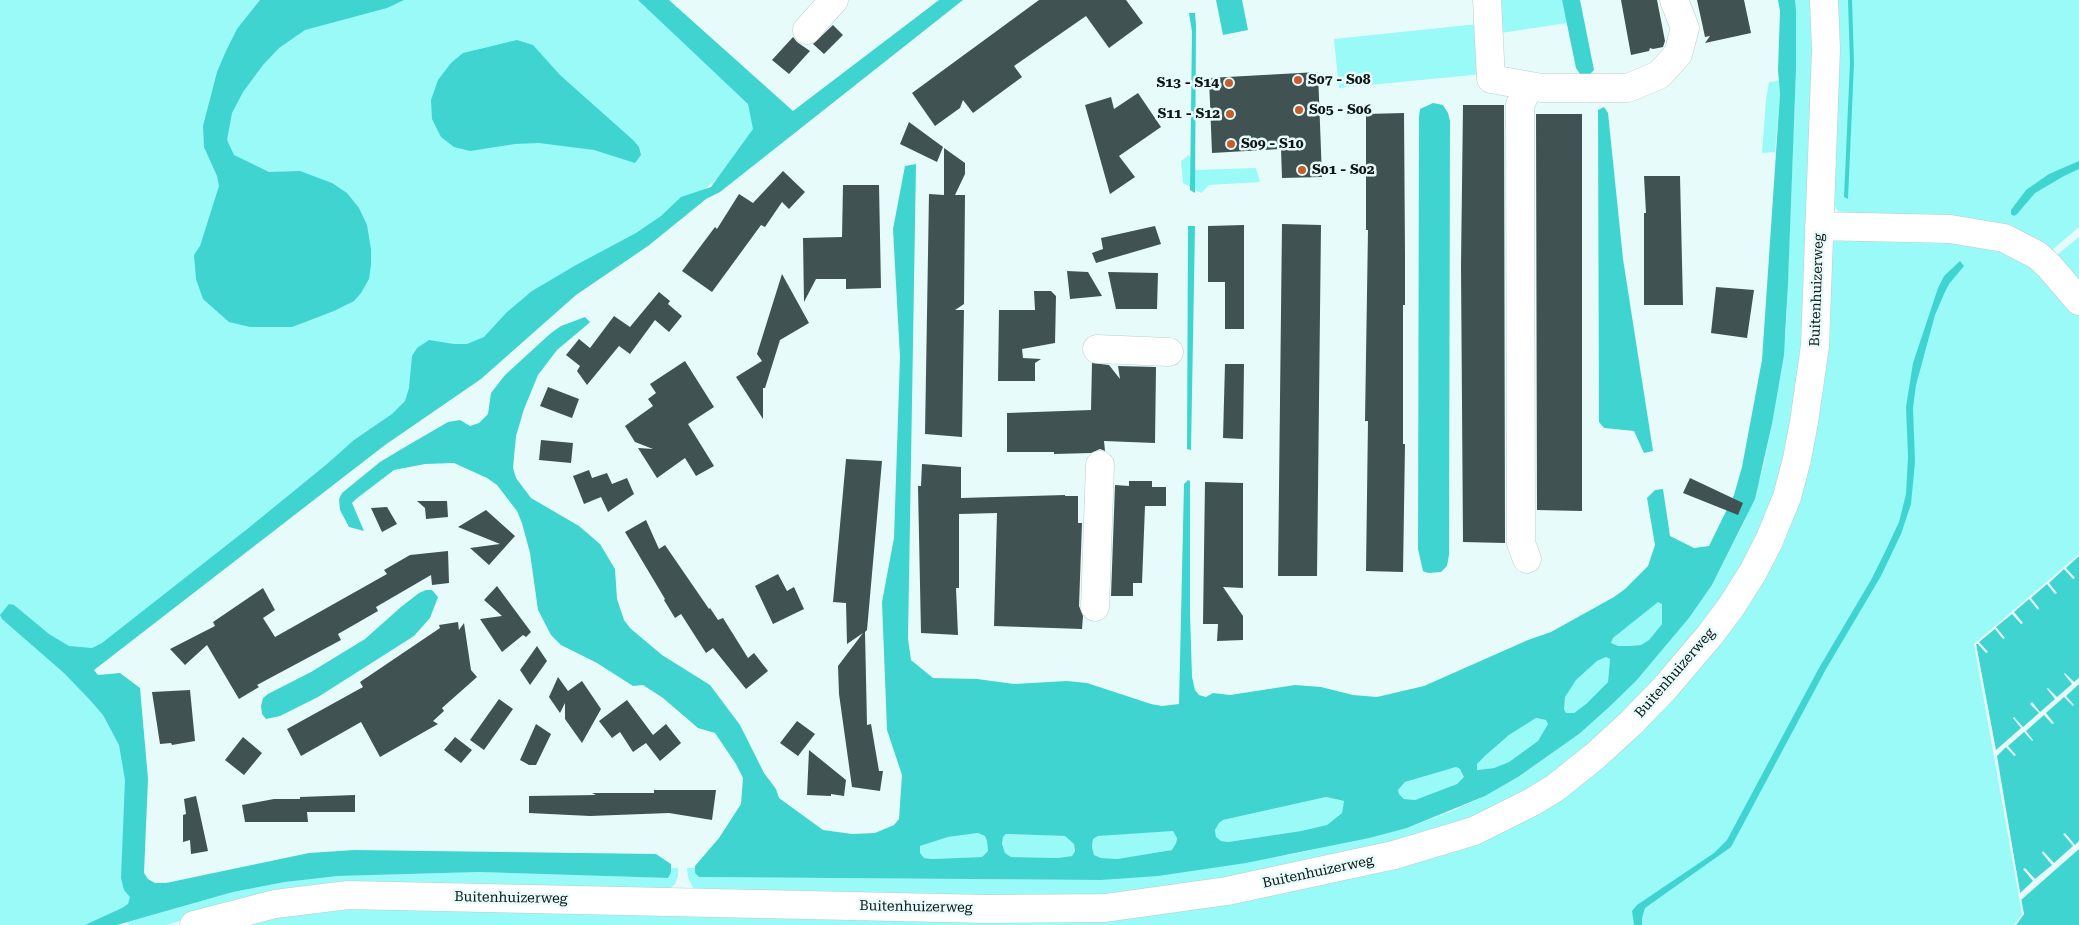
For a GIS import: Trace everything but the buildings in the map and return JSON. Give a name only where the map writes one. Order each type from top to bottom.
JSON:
[{"type":"street","points":[[807,30],[834,0]]},
{"type":"street","points":[[1487,0],[1491,79],[1542,88],[1628,88],[1659,75],[1678,54],[1685,28],[1674,0]]},
{"type":"street","name":"Buitenhuizerweg","points":[[194,925],[275,904],[348,895],[979,909],[1105,908],[1227,891],[1333,870],[1435,844],[1494,822],[1532,802],[1555,788],[1595,756],[1664,689],[1731,607],[1753,572],[1781,512],[1797,458],[1815,346],[1826,49],[1824,0]]},
{"type":"street","points":[[1528,559],[1521,543],[1520,105],[1529,86]]},
{"type":"street","points":[[1819,226],[1950,228],[2004,238],[2037,255],[2049,266],[2079,302]]},
{"type":"street","points":[[1097,349],[1169,352]]},
{"type":"street","points":[[1095,608],[1100,465]]},
{"type":"shaded area","points":[[0,0],[651,0],[785,125],[639,241],[80,669],[123,722],[139,899],[100,925],[0,925]]},
{"type":"shaded area","points":[[260,0],[404,0],[387,8],[305,30],[279,48],[263,65],[243,92],[232,113],[227,140],[234,155],[269,172],[300,171],[332,183],[347,193],[359,208],[367,225],[371,249],[371,265],[369,279],[361,293],[354,301],[334,311],[292,327],[250,327],[229,322],[203,299],[196,279],[194,255],[200,246],[219,186],[217,176],[204,147],[203,126],[217,72],[226,51],[237,29]]},
{"type":"shaded area","points":[[638,0],[669,0],[793,111],[939,0],[963,0],[720,192],[706,199],[648,246],[576,295],[481,379],[385,445],[94,670],[98,675],[120,673],[140,688],[148,779],[144,873],[148,879],[155,883],[166,883],[309,853],[354,850],[656,854],[671,864],[671,872],[668,878],[479,872],[338,876],[285,882],[233,892],[117,925],[85,925],[122,908],[128,904],[130,897],[124,890],[121,878],[125,780],[119,745],[103,715],[90,700],[64,673],[2,619],[0,615],[9,604],[14,605],[49,634],[69,646],[92,648],[102,643],[246,530],[354,440],[392,414],[405,401],[409,388],[412,356],[417,348],[429,340],[467,344],[484,337],[507,312],[532,291],[636,233],[661,216],[681,197],[711,187],[753,129],[748,104]]},
{"type":"shaded area","points":[[1216,0],[1242,0],[1248,30],[1223,35]]},
{"type":"shaded area","points":[[1499,0],[1562,0],[1567,23],[1501,33]]},
{"type":"shaded area","points":[[1562,0],[1580,0],[1594,70],[1590,74],[1580,74],[1576,68]]},
{"type":"shaded area","points":[[1778,0],[1795,0],[1796,69],[1788,284],[1784,355],[1772,424],[1755,499],[1712,585],[1689,618],[1636,681],[1608,708],[1579,734],[1518,777],[1485,796],[1407,828],[1369,838],[1246,863],[1158,876],[1101,880],[699,877],[695,873],[695,866],[719,838],[741,804],[743,778],[736,764],[715,733],[698,728],[663,698],[643,685],[633,686],[597,663],[561,645],[551,635],[538,610],[530,553],[522,523],[517,511],[497,485],[487,478],[454,463],[425,464],[394,470],[352,503],[364,531],[349,527],[340,510],[339,499],[342,493],[380,462],[448,422],[460,420],[470,426],[479,423],[488,414],[491,393],[505,375],[551,333],[561,326],[585,317],[590,322],[557,350],[538,375],[524,409],[516,436],[513,468],[516,478],[531,498],[579,526],[600,544],[615,569],[617,599],[624,620],[630,628],[662,655],[710,685],[740,725],[764,773],[776,789],[779,798],[823,830],[852,834],[875,833],[894,825],[899,819],[902,775],[887,730],[882,602],[894,538],[900,357],[893,229],[905,166],[916,164],[908,639],[911,660],[933,678],[977,679],[1014,684],[1067,681],[1087,683],[1151,704],[1162,706],[1179,704],[1184,484],[1188,480],[1190,481],[1192,677],[1195,690],[1199,695],[1206,697],[1213,693],[1230,695],[1295,685],[1321,687],[1353,695],[1377,697],[1424,686],[1528,640],[1551,632],[1625,589],[1648,566],[1655,545],[1647,498],[1655,490],[1663,489],[1670,536],[1694,548],[1709,546],[1734,495],[1742,467],[1762,360],[1780,94],[1778,70],[1780,11]],"holes":[[[1658,602],[1662,604],[1662,624],[1649,640],[1641,645],[1629,646],[1618,646],[1611,643],[1613,638]],[[1606,657],[1610,659],[1608,682],[1574,713],[1566,713],[1564,709],[1565,697],[1576,680],[1597,661]],[[1536,718],[1546,720],[1548,724],[1538,741],[1509,762],[1494,768],[1477,770],[1477,764],[1509,735]],[[1456,767],[1460,769],[1464,777],[1457,784],[1415,800],[1404,799],[1398,790],[1405,782]],[[1326,797],[1344,801],[1342,813],[1327,825],[1301,831],[1228,842],[1221,841],[1216,837],[1215,830],[1223,820]],[[1173,831],[1177,838],[1172,850],[1117,859],[1101,858],[1094,855],[1093,839],[1098,836]],[[978,833],[985,836],[988,851],[982,857],[932,859],[924,858],[920,853],[920,846],[948,837]],[[1006,834],[1065,836],[1074,844],[1075,851],[1072,856],[1058,858],[1011,857],[1005,853],[1002,844],[1003,837]]]},
{"type":"shaded area","points":[[1795,0],[1816,0],[1809,307],[1787,470],[1748,565],[1654,688],[1525,798],[1383,851],[1097,902],[697,891],[693,888],[688,877],[687,868],[695,868],[695,873],[699,877],[1101,880],[1294,854],[1407,828],[1450,812],[1485,796],[1518,777],[1579,734],[1636,681],[1689,618],[1712,585],[1744,522],[1763,468],[1772,424],[1786,331],[1796,69]]},
{"type":"shaded area","points":[[1833,0],[2079,0],[2079,227],[2051,251],[1840,214],[1832,202]]},
{"type":"shaded area","points":[[1848,0],[1852,0],[1854,63],[1848,199],[1844,197],[1850,63]]},
{"type":"shaded area","points":[[1189,13],[1195,13],[1196,25],[1195,193],[1190,190],[1192,32]]},
{"type":"shaded area","points":[[1478,24],[1482,74],[1339,88],[1334,39]]},
{"type":"shaded area","points":[[517,40],[533,45],[560,75],[633,140],[639,147],[641,155],[635,163],[594,150],[539,143],[515,144],[470,151],[454,147],[441,137],[432,119],[431,100],[438,80],[451,63],[463,53]]},
{"type":"shaded area","points":[[1779,81],[1780,94],[1775,152],[1762,153],[1769,82]]},
{"type":"shaded area","points":[[1433,103],[1443,105],[1450,121],[1449,555],[1447,566],[1441,572],[1428,573],[1423,571],[1418,549],[1419,117],[1420,109]]},
{"type":"shaded area","points":[[1604,107],[1608,113],[1623,259],[1653,451],[1644,453],[1634,431],[1604,428],[1599,422],[1598,110]]},
{"type":"shaded area","points":[[1189,155],[1196,170],[1256,168],[1260,182],[1209,185],[1201,193],[1183,183],[1181,161]]},
{"type":"shaded area","points":[[2079,161],[2079,169],[2035,193],[2017,214],[2014,216],[2011,214],[2011,210],[2026,190],[2049,174]]},
{"type":"shaded area","points":[[1188,226],[1195,226],[1191,450],[1187,449]]},
{"type":"shaded area","points":[[1836,236],[1969,237],[2041,268],[2079,237],[2079,925],[222,925],[308,906],[1058,918],[1527,813],[1767,560],[1827,246]]},
{"type":"shaded area","points":[[1960,261],[1964,266],[1949,284],[1935,315],[1916,385],[1913,408],[1915,462],[1911,504],[1901,534],[1881,576],[1826,669],[1731,847],[1645,908],[1642,925],[1634,925],[1632,911],[1637,905],[1714,853],[1727,840],[1819,668],[1871,580],[1885,552],[1899,522],[1906,494],[1908,457],[1906,407],[1913,363],[1938,288],[1944,276]]},
{"type":"shaded area","points":[[2079,556],[2079,925],[2016,925],[2024,914],[1976,644]]},
{"type":"shaded area","points":[[426,590],[432,590],[438,597],[430,618],[414,636],[318,697],[280,716],[266,719],[262,714],[263,698],[268,694],[311,672],[365,639],[401,607]]},
{"type":"shaded area","points":[[1660,601],[1662,604],[1662,624],[1649,640],[1641,645],[1629,646],[1617,646],[1611,643],[1613,638],[1649,607]]},
{"type":"shaded area","points":[[1606,657],[1610,659],[1608,682],[1574,713],[1566,713],[1564,697],[1576,680],[1597,661]]},
{"type":"shaded area","points":[[1536,718],[1547,720],[1549,724],[1538,741],[1509,762],[1494,768],[1477,770],[1477,764],[1486,755],[1509,735]]},
{"type":"shaded area","points":[[1456,767],[1460,769],[1465,777],[1457,784],[1415,800],[1404,799],[1399,794],[1398,790],[1405,782]]},
{"type":"shaded area","points":[[1326,797],[1344,801],[1342,813],[1327,825],[1301,831],[1228,842],[1221,841],[1216,837],[1215,830],[1223,820]]},
{"type":"shaded area","points":[[1173,830],[1177,837],[1172,850],[1117,859],[1101,858],[1094,855],[1093,839],[1098,836]]},
{"type":"shaded area","points":[[978,833],[985,836],[987,841],[988,851],[982,857],[932,859],[924,858],[920,853],[920,846],[948,837]]},
{"type":"shaded area","points":[[1006,834],[1065,836],[1074,844],[1075,850],[1072,856],[1058,858],[1011,857],[1005,853],[1002,844],[1003,837]]},
{"type":"shaded area","points":[[671,868],[678,868],[678,876],[675,884],[666,892],[587,891],[189,918],[167,925],[129,925],[128,922],[233,892],[285,882],[338,876],[479,872],[668,878]]},
{"type":"pier","points":[[2079,554],[2066,568],[2075,578],[2073,579],[2064,569],[2049,583],[2057,593],[2055,594],[2047,584],[2031,598],[2039,608],[2038,610],[2029,599],[2014,612],[2023,623],[2021,624],[2012,614],[1996,627],[2005,638],[2003,639],[1995,629],[1979,642],[1988,652],[1986,653],[1976,644],[1996,750],[2021,728],[2014,717],[2023,727],[2039,713],[2030,704],[2032,702],[2040,712],[2055,699],[2048,688],[2057,697],[2072,684],[2065,673],[2074,682],[2079,678],[2079,684],[2066,696],[2073,706],[2064,697],[2046,713],[2054,723],[2052,724],[2044,715],[2026,731],[2032,741],[2024,732],[2008,746],[2016,755],[2014,756],[2006,747],[1997,756],[2020,893],[2033,881],[2023,869],[2025,868],[2035,879],[2052,865],[2042,853],[2043,851],[2054,863],[2073,846],[2063,834],[2065,833],[2075,845],[2079,841],[2079,849],[2021,900],[2024,914],[2014,925],[2022,914],[1974,644]]},
{"type":"place","name":"S07 - S08","points":[[1298,80]]},
{"type":"place","name":"S13 - S14","points":[[1229,83]]},
{"type":"place","name":"S05 - S06","points":[[1299,110]]},
{"type":"place","name":"S11 - S12","points":[[1230,114]]},
{"type":"place","name":"S09 - S10","points":[[1231,144]]},
{"type":"place","name":"S01 - S02","points":[[1302,170]]}]
